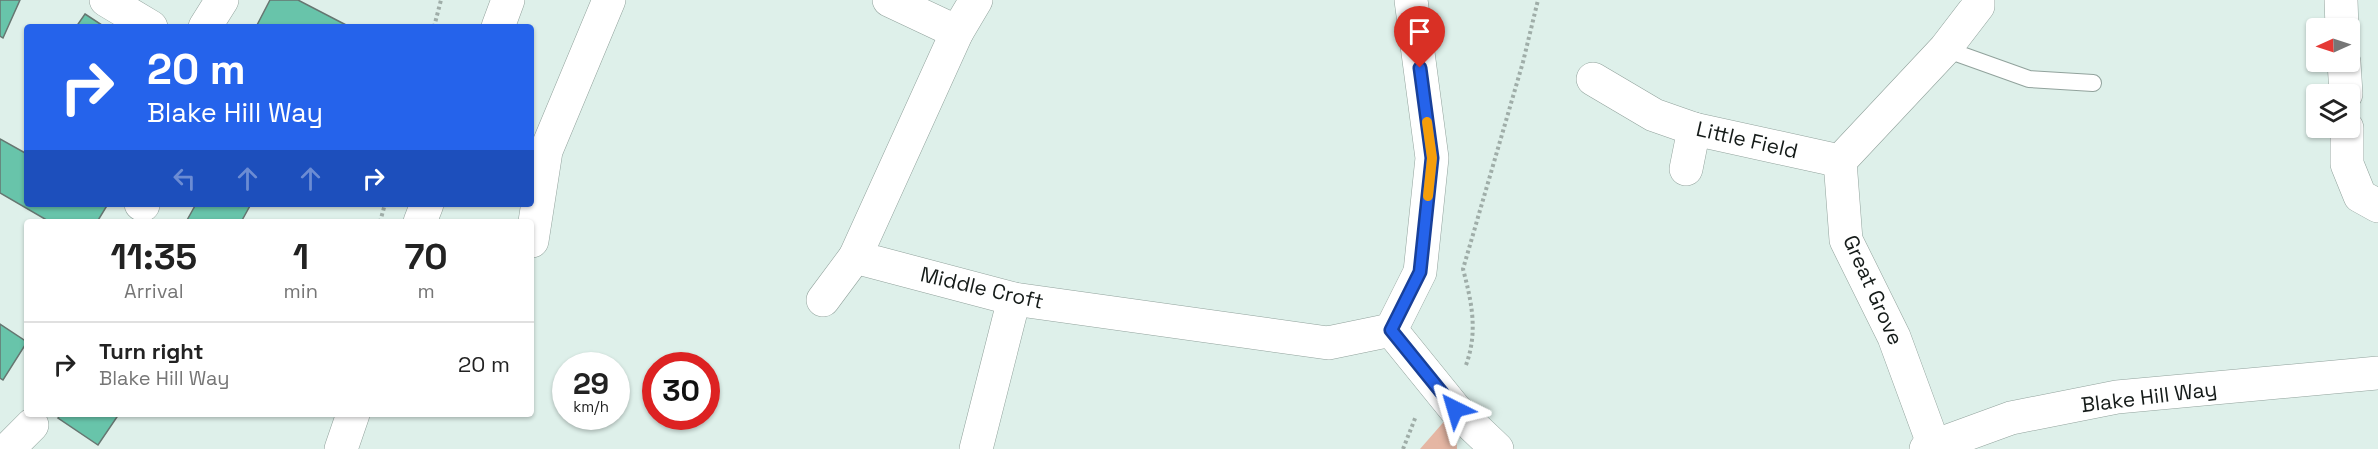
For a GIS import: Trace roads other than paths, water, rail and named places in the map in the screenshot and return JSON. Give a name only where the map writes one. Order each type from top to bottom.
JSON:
[{"type":"street","points":[[105,0],[146,24]]},
{"type":"street","points":[[207,24],[222,0]]},
{"type":"street","points":[[499,24],[508,0]]},
{"type":"street","points":[[534,228],[546,151],[609,0]]},
{"type":"street","points":[[889,0],[957,32]]},
{"type":"street","points":[[823,300],[855,257],[957,32],[976,0]]},
{"type":"street","points":[[1411,0],[1432,158],[1420,272],[1391,330],[1455,409],[1497,449]]},
{"type":"street","points":[[1840,161],[1946,49],[1978,6],[1978,0]]},
{"type":"street","points":[[2340,0],[2341,18]]},
{"type":"street","name":"Little Field","points":[[1593,79],[1654,115],[1694,129],[1840,161]]},
{"type":"street","points":[[1686,169],[1694,129]]},
{"type":"street","points":[[2347,138],[2347,164],[2360,196],[2378,206]]},
{"type":"street","name":"Great Grove","points":[[1840,161],[1846,240],[1894,337],[1930,448]]},
{"type":"street","name":"Middle Croft","points":[[855,257],[1014,299],[1328,342],[1391,330]]},
{"type":"street","points":[[976,449],[1014,299]]},
{"type":"street","name":"Blake Hill Way","points":[[1930,448],[2011,418],[2117,397],[2378,373]]},
{"type":"street","points":[[341,449],[352,417]]},
{"type":"street","points":[[8,449],[36,419]]},
{"type":"lane","points":[[1946,49],[2030,79],[2093,83]]}]
